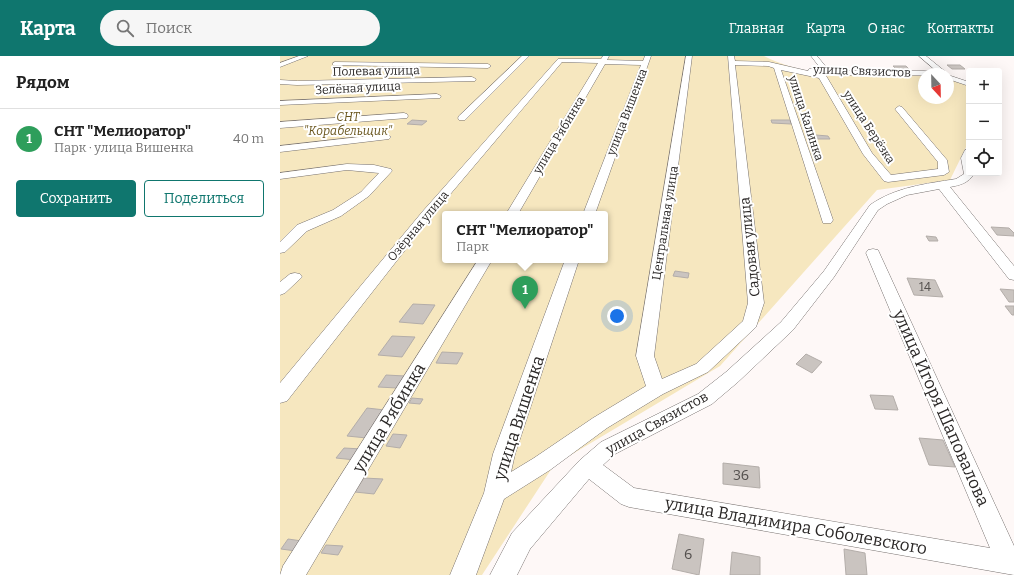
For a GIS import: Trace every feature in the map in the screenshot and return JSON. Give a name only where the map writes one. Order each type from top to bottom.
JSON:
[{"type":"street","points":[[280,66],[305,56]]},
{"type":"street","points":[[352,56],[331,66],[488,66]]},
{"type":"street","points":[[462,118],[526,56]]},
{"type":"street","name":"Центральная улица","points":[[656,389],[645,356],[689,56]]},
{"type":"street","name":"улица Связистов","points":[[770,56],[788,64],[817,71],[918,74]]},
{"type":"street","points":[[814,56],[823,72]]},
{"type":"street","points":[[922,56],[936,68]]},
{"type":"street","points":[[604,58],[647,60]]},
{"type":"street","name":"Озёрная улица","points":[[280,396],[427,214],[560,60],[604,58]]},
{"type":"street","name":"улица Рябинка","points":[[514,211],[604,58]]},
{"type":"street","name":"Садовая улица","points":[[495,493],[542,464],[600,423],[656,389],[702,368],[750,323],[756,303],[731,59]]},
{"type":"street","name":"улица Калинка","points":[[731,59],[769,64],[777,67],[826,220]]},
{"type":"street","name":"улица Вишенка","points":[[590,211],[647,60]]},
{"type":"street","name":"улица Берёзка","points":[[777,67],[823,72],[918,78]]},
{"type":"street","name":"улица Берёзка","points":[[823,72],[868,154],[888,179],[944,172],[943,162],[899,109]]},
{"type":"street","points":[[286,89],[316,74]]},
{"type":"street","name":"Полевая улица","points":[[280,82],[297,83],[472,79]]},
{"type":"street","points":[[954,80],[966,83]]},
{"type":"street","name":"Зелёная улица","points":[[280,103],[437,96]]},
{"type":"street","points":[[280,125],[404,116]]},
{"type":"street","points":[[280,148],[386,137]]},
{"type":"street","points":[[280,176],[341,168],[372,167],[387,171],[365,194],[337,213],[302,228],[280,231]]},
{"type":"street","name":"улица Связистов","points":[[503,575],[521,541],[588,466],[608,448],[705,399],[732,377],[787,326],[829,274],[874,208],[883,200],[895,194],[910,190],[958,182],[965,179],[967,176]]},
{"type":"street","points":[[942,185],[1014,276]]},
{"type":"street","points":[[280,249],[302,228]]},
{"type":"street","name":"улица Игоря Шаповалова","points":[[873,253],[1012,564]]},
{"type":"street","name":"улица Рябинка","points":[[292,575],[483,263]]},
{"type":"street","name":"улица Вишенка","points":[[463,575],[495,493],[504,454],[571,263]]},
{"type":"street","points":[[280,290],[295,277]]},
{"type":"street","name":"улица Владимира Соболевского","points":[[588,466],[629,497],[1012,564]]},
{"type":"green space","name":"СНТ \"Корабельщик\"","points":[[280,56],[764,56],[782,64],[802,70],[822,73],[863,76],[918,76],[918,104],[954,104],[954,81],[966,85],[966,147],[950,180],[877,190],[720,366],[554,465],[482,575],[280,575]]},
{"type":"building","points":[[947,65],[960,65],[965,69],[954,69]]},
{"type":"building","points":[[893,66],[906,66],[910,70],[897,70]]},
{"type":"building","points":[[412,120],[427,121],[422,125],[407,124]]},
{"type":"building","points":[[771,120],[790,120],[791,124],[772,123]]},
{"type":"building","points":[[816,135],[828,136],[830,139],[817,139]]},
{"type":"building","points":[[991,227],[1009,228],[1014,233],[1014,236],[997,235]]},
{"type":"building","points":[[926,236],[936,237],[938,241],[929,241]]},
{"type":"building","points":[[675,271],[689,273],[688,278],[673,276]]},
{"type":"building","points":[[907,278],[935,280],[943,297],[914,295]]},
{"type":"building","points":[[1000,289],[1014,290],[1014,302],[1009,302]]},
{"type":"building","points":[[413,304],[435,305],[423,324],[399,322]]},
{"type":"building","points":[[1005,306],[1014,306],[1014,315],[1012,315]]},
{"type":"building","points":[[392,336],[415,337],[402,357],[378,355]]},
{"type":"building","points":[[442,352],[463,353],[457,364],[436,363]]},
{"type":"building","points":[[806,354],[822,362],[812,373],[796,364]]},
{"type":"building","points":[[386,375],[405,376],[397,388],[378,387]]},
{"type":"building","points":[[870,395],[893,396],[898,410],[875,409]]},
{"type":"building","points":[[412,398],[423,399],[420,404],[409,403]]},
{"type":"building","points":[[367,408],[385,410],[367,438],[347,436]]},
{"type":"building","points":[[393,434],[407,435],[400,448],[386,446]]},
{"type":"building","points":[[919,438],[943,440],[955,467],[929,465]]},
{"type":"building","points":[[344,448],[362,449],[355,460],[336,458]]},
{"type":"building","points":[[723,463],[759,467],[760,488],[723,484]]},
{"type":"building","points":[[364,478],[383,479],[374,494],[355,492]]},
{"type":"building","points":[[679,534],[704,539],[699,575],[672,569]]},
{"type":"building","points":[[288,539],[302,541],[296,551],[281,549]]},
{"type":"building","points":[[326,545],[343,546],[338,555],[321,553]]},
{"type":"building","points":[[844,549],[865,553],[867,575],[846,575]]},
{"type":"building","points":[[732,552],[760,557],[760,575],[730,575]]},
{"type":"place","name":"СНТ \"Мелиоратор\"","points":[[525,309]]}]
